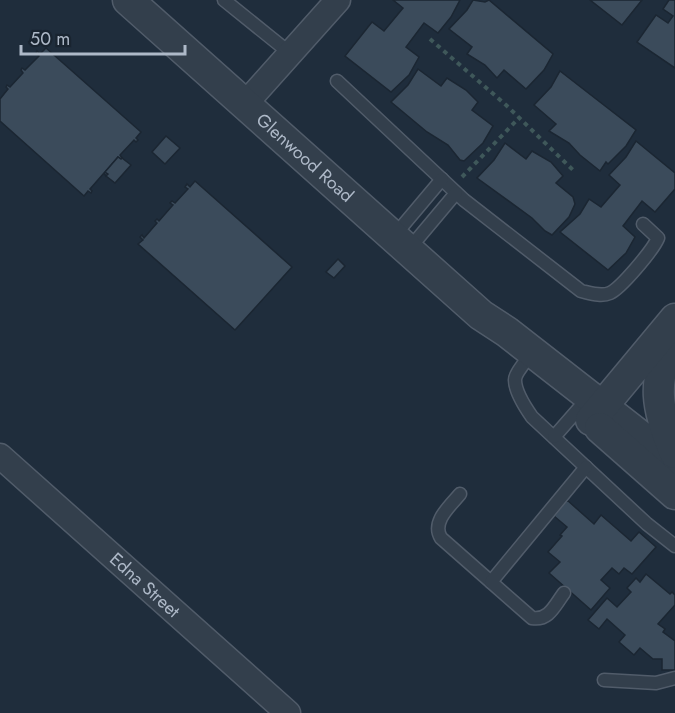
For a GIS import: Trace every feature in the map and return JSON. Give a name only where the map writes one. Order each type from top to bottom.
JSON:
[{"type":"street","name":"Glenwood Road","points":[[128,0],[481,315],[494,322],[590,408],[675,494]]},
{"type":"street","points":[[245,104],[338,0]]},
{"type":"street","name":"Glenwood Road","points":[[481,315],[493,333],[524,363],[675,463]]},
{"type":"street","points":[[590,408],[675,319]]},
{"type":"street","points":[[675,338],[660,373],[658,396],[662,418],[675,453]]},
{"type":"street","name":"Edna Street","points":[[0,456],[288,713]]},
{"type":"lane","points":[[224,0],[291,54]]},
{"type":"lane","points":[[337,81],[454,191],[581,291],[598,295],[610,293],[627,278],[655,245],[658,238],[643,224]]},
{"type":"lane","points":[[400,243],[442,179]]},
{"type":"lane","points":[[400,243],[454,191]]},
{"type":"lane","points":[[524,363],[514,378],[532,417],[647,524],[675,546]]},
{"type":"lane","points":[[554,437],[590,408]]},
{"type":"lane","points":[[491,582],[586,467]]},
{"type":"lane","points":[[460,494],[437,525],[441,538],[532,618],[546,617],[564,594]]},
{"type":"lane","points":[[604,680],[656,683],[675,678]]},
{"type":"path","points":[[430,39],[519,118],[575,172]]},
{"type":"path","points":[[454,191],[476,161],[519,118]]},
{"type":"building","points":[[393,0],[460,0],[451,17],[438,33],[424,23],[406,47],[419,57],[409,75],[391,92],[345,56],[372,22],[384,31],[403,8]]},
{"type":"building","points":[[473,0],[485,2],[489,0],[553,54],[544,70],[526,89],[504,70],[497,78],[485,65],[467,54],[472,47],[449,29]]},
{"type":"building","points":[[590,0],[642,0],[622,25]]},
{"type":"building","points":[[669,0],[675,0],[675,68],[637,42],[656,15],[668,23],[673,16],[663,9]]},
{"type":"building","points":[[46,48],[141,132],[136,138],[138,140],[136,142],[134,140],[120,155],[122,158],[118,157],[105,172],[108,174],[106,176],[104,173],[90,189],[91,193],[88,191],[84,196],[0,121],[0,99],[8,89],[7,85],[10,87],[23,73],[22,68],[25,70],[39,56],[37,51],[40,54]]},
{"type":"building","points":[[418,69],[441,86],[447,78],[466,90],[478,102],[472,110],[493,126],[483,143],[464,161],[460,160],[448,145],[427,132],[391,102],[408,85]]},
{"type":"building","points":[[560,71],[636,130],[626,146],[608,164],[606,162],[600,171],[569,143],[549,131],[556,124],[534,105],[551,87]]},
{"type":"building","points":[[166,136],[180,148],[165,164],[152,152]]},
{"type":"building","points":[[636,141],[675,173],[675,189],[655,212],[642,201],[623,226],[635,237],[626,253],[608,270],[560,232],[580,214],[589,199],[601,207],[620,185],[609,175],[626,157]]},
{"type":"building","points":[[505,143],[526,159],[532,151],[551,162],[563,176],[556,183],[573,197],[575,204],[569,217],[552,235],[477,178],[494,160]]},
{"type":"building","points":[[118,157],[131,165],[115,183],[106,176],[108,174],[105,172]]},
{"type":"building","points":[[195,181],[292,267],[235,330],[138,244],[143,240],[140,237],[142,235],[144,238],[157,223],[155,221],[157,219],[159,221],[173,205],[170,203],[172,201],[175,203],[188,189],[185,187],[187,184],[190,187]]},
{"type":"building","points":[[338,259],[345,266],[334,278],[326,272]]},
{"type":"building","points":[[567,500],[594,524],[601,515],[631,541],[639,532],[656,547],[632,574],[624,568],[619,574],[612,568],[601,580],[610,588],[591,610],[549,573],[560,562],[548,552],[567,527],[554,516]]},
{"type":"building","points":[[646,574],[670,594],[672,592],[675,595],[675,605],[658,624],[665,629],[663,632],[675,641],[675,670],[662,670],[662,659],[653,659],[640,648],[634,655],[619,642],[625,635],[607,619],[599,629],[588,620],[607,598],[617,607],[631,592],[627,588],[636,578],[640,582]]}]
